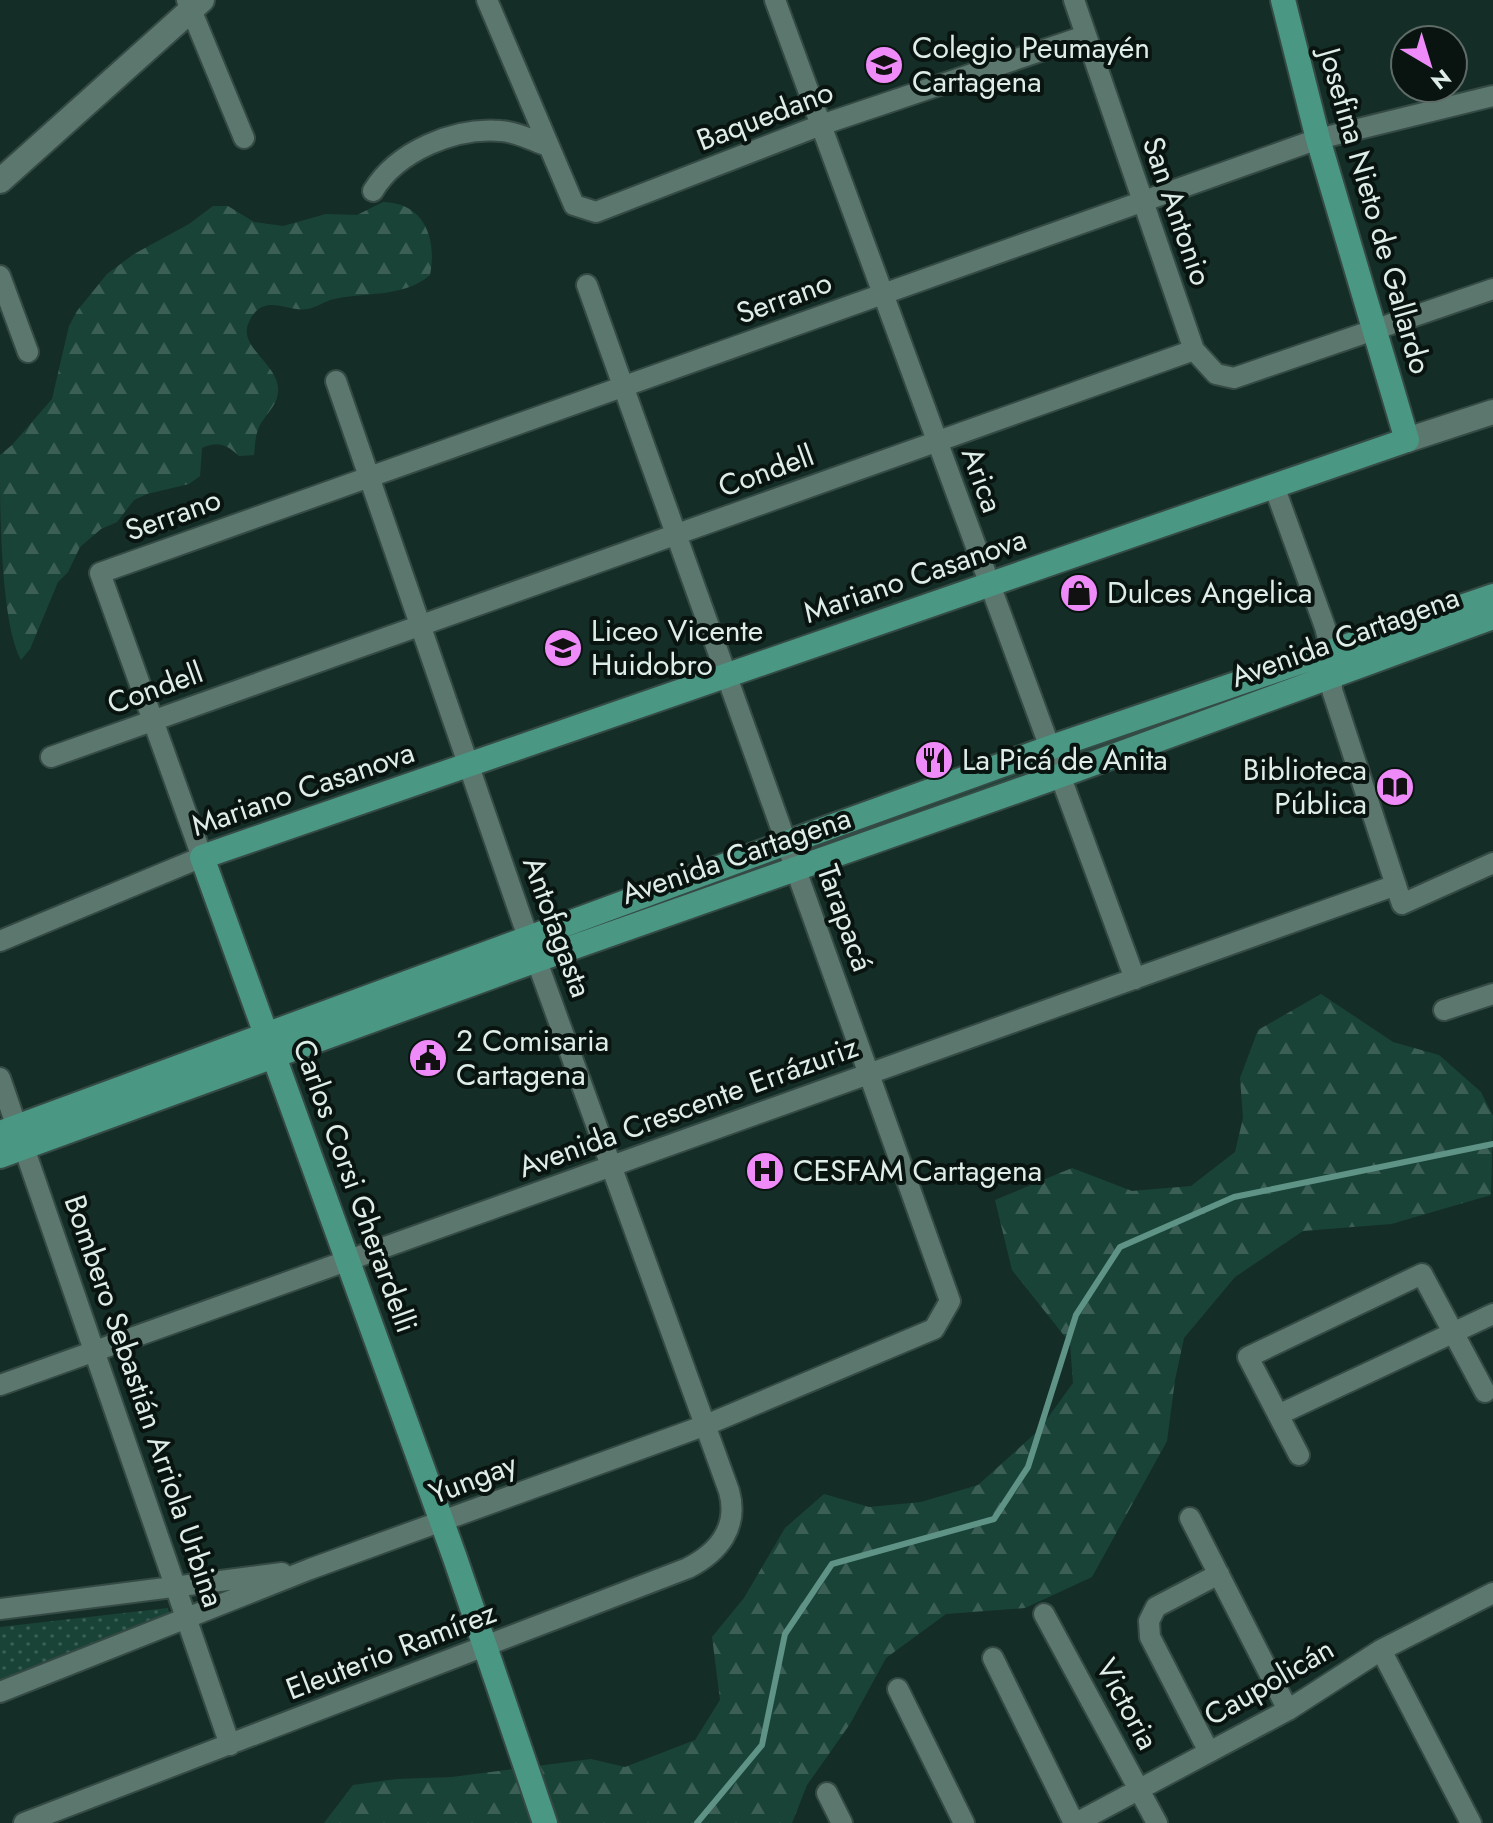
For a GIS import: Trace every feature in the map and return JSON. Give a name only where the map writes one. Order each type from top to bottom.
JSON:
[{"type":"main road","name":"Josefina Nieto de Gallardo","points":[[1283,0],[1318,139],[1407,440]]},
{"type":"main road","name":"Mariano Casanova","points":[[202,857],[1407,440]]},
{"type":"main road","name":"Avenida Cartagena","points":[[14,1135],[274,1057],[786,843],[1049,748],[1493,596]]},
{"type":"main road","name":"Avenida Cartagena","points":[[0,1156],[14,1135],[266,1034],[796,868],[1059,776],[1493,617]]},
{"type":"main road","name":"Carlos Corsi Gherardelli","points":[[202,857],[443,1523],[545,1823]]},
{"type":"street","points":[[487,0],[548,146]]},
{"type":"street","name":"Arica","points":[[775,0],[1135,979]]},
{"type":"street","name":"San Antonio","points":[[1074,0],[1194,350]]},
{"type":"street","points":[[0,181],[193,3],[244,138]]},
{"type":"street","name":"Baquedano","points":[[548,146],[574,205],[596,212],[821,125],[1085,36]]},
{"type":"street","name":"Serrano","points":[[100,573],[1318,139],[1493,96]]},
{"type":"street","points":[[373,191],[381,178],[407,155],[441,140],[478,132],[504,131],[548,146]]},
{"type":"street","points":[[0,276],[28,352]]},
{"type":"street","name":"Tarapacá","points":[[587,285],[950,1301]]},
{"type":"street","points":[[1194,350],[1216,374],[1234,378],[1493,289]]},
{"type":"street","name":"Condell","points":[[51,757],[1194,350]]},
{"type":"street","name":"Antofagasta","points":[[336,381],[533,949],[729,1491]]},
{"type":"street","name":"Mariano Casanova","points":[[1407,440],[1493,412]]},
{"type":"street","points":[[1274,486],[1331,651],[1332,690],[1399,895]]},
{"type":"street","name":"Carlos Corsi Gherardelli","points":[[100,573],[202,857]]},
{"type":"street","name":"Mariano Casanova","points":[[0,941],[202,857]]},
{"type":"street","name":"Avenida Crescente Errázuriz","points":[[0,1385],[1135,979],[1493,863]]},
{"type":"street","points":[[1444,1010],[1493,994]]},
{"type":"street","name":"Bombero Sebastián Arriola Urbina","points":[[0,1078],[14,1135],[95,1351],[230,1745]]},
{"type":"street","points":[[1299,1455],[1248,1357],[1422,1274],[1485,1392]]},
{"type":"street","name":"Yungay","points":[[0,1692],[310,1569],[706,1425],[934,1329],[950,1301]]},
{"type":"street","points":[[1278,1415],[1493,1314]]},
{"type":"street","name":"Eleuterio Ramírez","points":[[24,1823],[485,1648],[699,1562],[717,1547],[728,1531],[732,1512],[729,1491]]},
{"type":"street","points":[[1190,1518],[1288,1710]]},
{"type":"street","points":[[0,1609],[310,1569]]},
{"type":"street","points":[[1209,1752],[1148,1629],[1156,1607],[1219,1574]]},
{"type":"street","name":"Caupolicán","points":[[1075,1823],[1288,1710],[1381,1650],[1493,1593]]},
{"type":"street","name":"Victoria","points":[[1044,1614],[1157,1823]]},
{"type":"street","points":[[1381,1650],[1471,1823]]},
{"type":"street","points":[[993,1658],[1075,1823]]},
{"type":"street","points":[[898,1689],[964,1823]]},
{"type":"street","points":[[827,1793],[842,1823]]},
{"type":"green space","points":[[383,202],[409,209],[425,225],[432,249],[430,275],[407,288],[343,297],[307,309],[276,305],[260,308],[248,324],[247,332],[253,348],[276,379],[278,394],[258,429],[254,455],[239,456],[226,446],[217,444],[202,448],[200,476],[189,484],[134,500],[117,522],[101,529],[80,547],[68,572],[58,582],[30,649],[21,660],[14,642],[5,592],[0,455],[52,399],[69,326],[77,311],[107,274],[213,206],[228,206],[254,222],[283,226],[326,214],[357,215]]},
{"type":"green space","points":[[1306,666],[1309,677],[1080,757],[1076,747]]},
{"type":"green space","points":[[1038,760],[1043,771],[818,850],[817,840]]},
{"type":"green space","points":[[1321,994],[1393,1042],[1439,1055],[1481,1092],[1493,1116],[1491,1195],[1391,1224],[1303,1231],[1235,1277],[1184,1338],[1167,1441],[1092,1577],[1025,1608],[946,1614],[886,1658],[850,1724],[807,1785],[792,1823],[324,1823],[353,1785],[397,1779],[452,1777],[591,1759],[625,1767],[695,1740],[720,1700],[712,1637],[744,1598],[785,1528],[824,1494],[869,1507],[921,1502],[978,1485],[1039,1430],[1073,1383],[1070,1343],[1012,1270],[995,1200],[1072,1168],[1132,1191],[1191,1186],[1235,1152],[1243,1118],[1240,1078],[1258,1030]]},
{"type":"green space","points":[[168,1608],[170,1618],[0,1683],[0,1627]]},
{"type":"waterway","points":[[697,1823],[762,1745],[785,1634],[832,1564],[994,1519],[1028,1467],[1076,1315],[1120,1247],[1234,1197],[1493,1144]]},
{"type":"place","name":"Colegio Peumayén Cartagena","points":[[884,65]]},
{"type":"place","name":"Dulces Angelica","points":[[1079,593]]},
{"type":"place","name":"Liceo Vicente Huidobro","points":[[563,648]]},
{"type":"place","name":"La Picá de Anita","points":[[934,760]]},
{"type":"place","name":"Biblioteca Pública","points":[[1395,787]]},
{"type":"place","name":"2 Comisaria Cartagena","points":[[428,1058]]},
{"type":"place","name":"CESFAM Cartagena","points":[[765,1171]]}]
